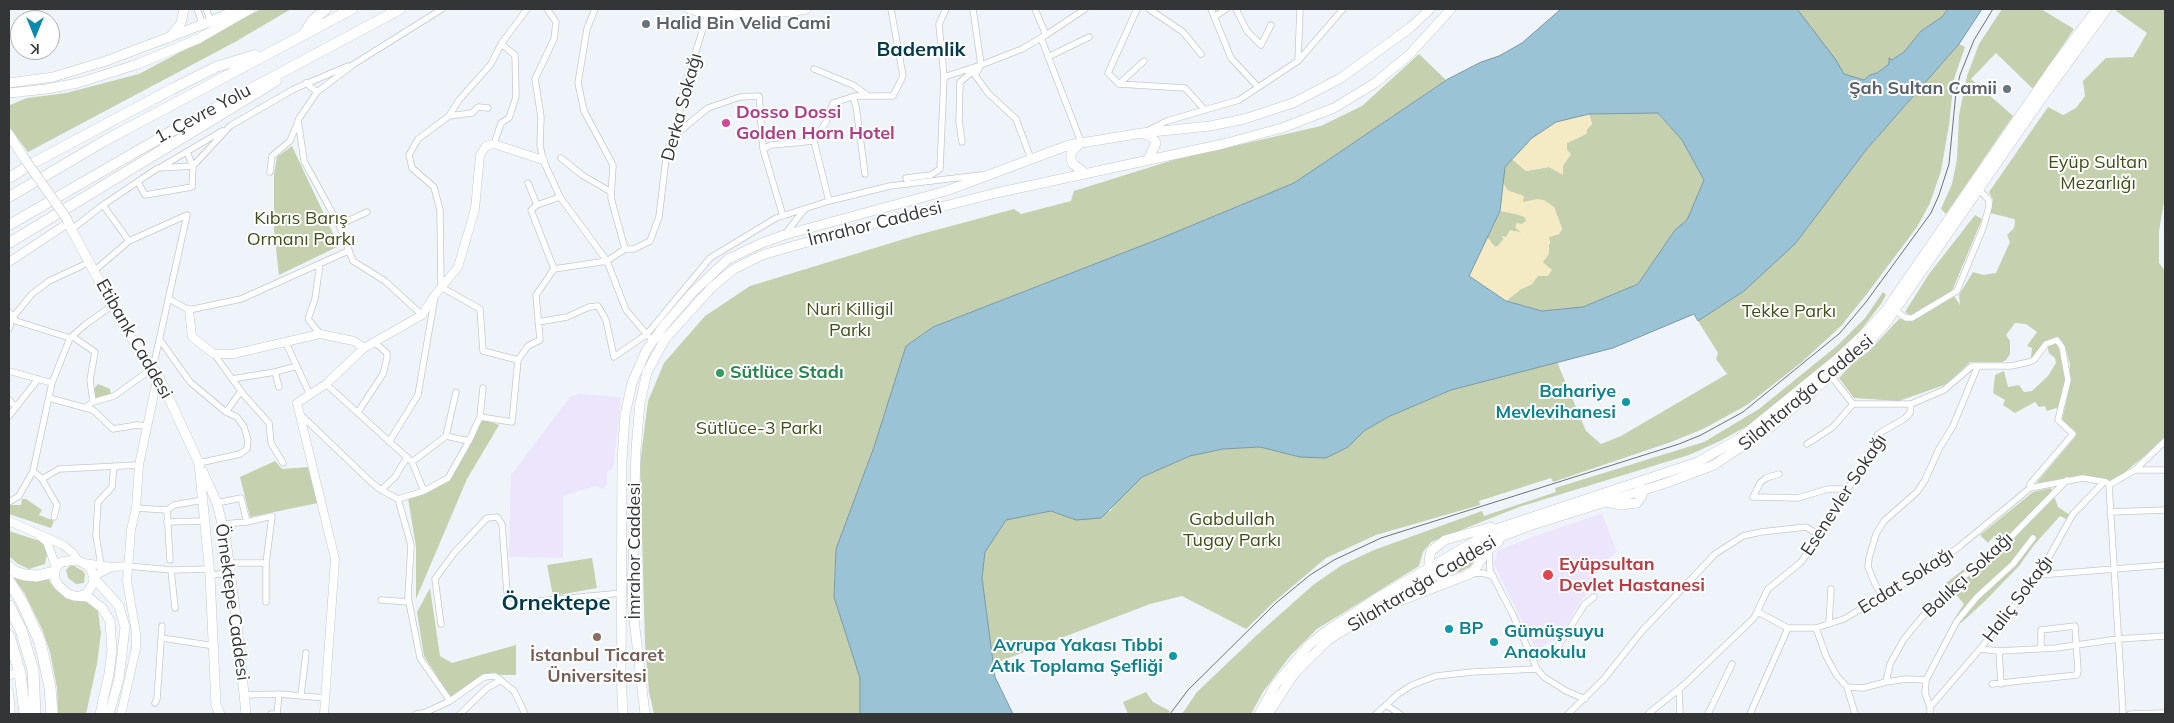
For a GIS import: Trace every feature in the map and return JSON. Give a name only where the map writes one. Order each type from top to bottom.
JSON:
[{"type":"highway","points":[[303,34],[313,20],[326,9]]},
{"type":"highway","name":"1. Çevre Yolu","points":[[9,197],[106,140],[352,9]]},
{"type":"highway","name":"1. Çevre Yolu","points":[[9,225],[172,131],[400,9]]},
{"type":"highway","points":[[9,178],[146,102],[216,67],[267,53]]},
{"type":"highway","points":[[9,243],[264,89],[296,65]]},
{"type":"highway","points":[[9,567],[15,572],[37,576],[55,569]]},
{"type":"highway","points":[[9,581],[23,604],[40,642],[50,687],[52,714]]},
{"type":"highway","points":[[9,606],[26,643],[33,670],[35,714]]},
{"type":"highway","points":[[9,620],[20,646],[34,694]]},
{"type":"highway","points":[[9,636],[15,674],[25,714]]},
{"type":"main road","points":[[169,38],[181,23],[184,9]]},
{"type":"main road","points":[[9,84],[33,82],[66,74],[169,38],[238,9]]},
{"type":"main road","points":[[9,100],[12,93],[78,83],[138,64],[198,39],[250,9]]},
{"type":"main road","points":[[690,9],[708,13],[738,15],[806,9]]},
{"type":"main road","name":"İmrahor Caddesi","points":[[623,714],[622,460],[625,415],[632,383],[650,338],[692,293],[728,259],[784,235],[903,204],[1081,142],[1210,126],[1244,119],[1293,103],[1341,78],[1411,27],[1430,9]]},
{"type":"main road","name":"İmrahor Caddesi","points":[[645,714],[632,602],[636,449],[640,403],[647,372],[665,339],[712,287],[734,269],[762,255],[842,232],[996,193],[1223,144],[1282,128],[1334,108],[1375,83],[1409,55],[1451,9]]},
{"type":"main road","name":"Silahtarağa Caddesi","points":[[1639,487],[1698,462],[1740,438],[1865,334],[1886,310],[2052,69],[2096,9]]},
{"type":"main road","name":"Silahtarağa Caddesi","points":[[1268,714],[1286,684],[1312,654],[1338,633],[1380,607],[1485,534],[1510,523],[1639,487],[1694,474],[1726,458],[1773,425],[1868,342],[1896,311],[2042,98],[2107,9]]},
{"type":"main road","points":[[1142,133],[1152,138],[1156,143],[1148,160]]},
{"type":"main road","name":"Etibank Caddesi","points":[[9,134],[22,159]]},
{"type":"main road","name":"Etibank Caddesi","points":[[9,142],[64,221],[70,226],[136,345],[155,372],[199,463],[215,646],[216,705],[220,714]]},
{"type":"main road","points":[[1081,142],[1071,153],[1071,159],[1073,164],[1086,174]]},
{"type":"main road","points":[[739,253],[746,264]]},
{"type":"main road","name":"Örnektepe Caddesi","points":[[199,463],[217,503],[230,563],[246,714]]},
{"type":"main road","name":"Silahtarağa Caddesi","points":[[1259,714],[1279,679],[1309,645],[1334,626],[1433,570],[1503,536],[1606,502],[1633,505],[1642,498],[1639,487]]},
{"type":"main road","points":[[203,503],[217,503]]},
{"type":"main road","points":[[1450,581],[1439,577],[1433,570],[1429,558],[1431,550],[1445,540],[1510,523]]},
{"type":"main road","points":[[1380,607],[1394,604],[1474,571],[1489,549],[1503,536]]},
{"type":"main road","points":[[100,714],[109,674],[112,628],[102,608],[88,597],[74,596],[63,590],[55,580],[55,569],[67,560],[89,566],[94,577],[119,606],[124,627],[119,679],[109,714]]},
{"type":"main road","points":[[80,596],[90,589],[94,577]]},
{"type":"main road","points":[[622,629],[635,628]]},
{"type":"street","points":[[196,9],[207,23]]},
{"type":"street","points":[[206,9],[207,23]]},
{"type":"street","points":[[270,172],[272,156],[290,141],[298,120],[317,92],[354,64],[442,9]]},
{"type":"street","points":[[441,287],[440,210],[434,187],[412,168],[409,155],[418,138],[449,116],[459,100],[491,64],[501,44],[527,9]]},
{"type":"street","points":[[547,9],[556,22],[554,39],[535,79],[541,117],[540,145],[543,160],[560,197],[606,261],[626,310],[650,338]]},
{"type":"street","points":[[595,9],[587,29],[578,84],[584,111],[613,164],[611,198],[624,249]]},
{"type":"street","points":[[829,201],[814,141],[826,122],[833,103],[866,95],[893,96],[902,76],[891,9]]},
{"type":"street","points":[[909,184],[906,178],[930,174],[940,169],[944,77],[939,24],[946,9]]},
{"type":"street","points":[[973,9],[981,65],[976,75],[988,93],[1016,119],[1031,159]]},
{"type":"street","points":[[1035,9],[1048,57],[1081,142]]},
{"type":"street","points":[[944,77],[1022,49],[1044,37],[1085,9]]},
{"type":"street","points":[[1137,9],[1108,73],[1119,84],[1185,88],[1205,110]]},
{"type":"street","points":[[1149,9],[1183,32],[1201,54]]},
{"type":"street","points":[[1211,9],[1231,58],[1258,87]]},
{"type":"street","points":[[1214,17],[1226,9]]},
{"type":"street","points":[[1236,9],[1247,31],[1261,45],[1271,25]]},
{"type":"street","points":[[1298,61],[1300,9]]},
{"type":"street","points":[[1142,133],[1167,121],[1239,100],[1298,61],[1343,9]]},
{"type":"street","name":"Derka Sokağı","points":[[606,261],[624,249],[634,249],[650,241],[659,217],[667,150],[676,135],[685,85],[708,13]]},
{"type":"street","points":[[1048,57],[1088,37]]},
{"type":"street","points":[[494,144],[501,123],[509,118],[516,97],[515,55],[501,44]]},
{"type":"street","points":[[1119,84],[1144,60]]},
{"type":"street","points":[[9,262],[103,206],[158,168],[230,126],[306,83],[354,64]]},
{"type":"street","points":[[962,142],[959,121],[960,82],[981,65]]},
{"type":"street","points":[[814,69],[853,85],[866,95]]},
{"type":"street","points":[[306,83],[317,92]]},
{"type":"street","points":[[676,135],[708,108],[740,97],[759,96],[763,148],[783,216]]},
{"type":"street","points":[[852,97],[856,106],[865,174]]},
{"type":"street","points":[[449,116],[472,113],[478,107],[488,108]]},
{"type":"street","points":[[298,120],[304,161],[339,224],[353,261],[385,281],[422,315]]},
{"type":"street","points":[[158,168],[193,166],[230,126]]},
{"type":"street","points":[[763,148],[771,145],[814,141]]},
{"type":"street","points":[[324,714],[335,559],[297,402],[326,384],[364,348],[422,315],[441,287],[458,267],[475,209],[480,155],[486,146],[494,144],[543,160]]},
{"type":"street","points":[[189,150],[203,156]]},
{"type":"street","points":[[138,182],[145,195],[192,188],[193,166],[189,150]]},
{"type":"street","points":[[561,158],[582,175],[611,192]]},
{"type":"street","points":[[538,322],[567,317],[588,307],[598,306],[606,320],[614,357],[650,338],[710,258],[783,216],[829,201],[890,186],[998,172]]},
{"type":"street","points":[[528,183],[537,205]]},
{"type":"street","points":[[1896,311],[1906,318],[1912,318],[1957,291],[1983,228],[1989,206],[1989,200],[1979,190]]},
{"type":"street","points":[[554,269],[531,210],[537,205],[560,197]]},
{"type":"street","points":[[103,206],[129,241]]},
{"type":"street","points":[[784,235],[805,209]]},
{"type":"street","points":[[339,224],[367,212]]},
{"type":"street","points":[[94,270],[129,241],[187,215],[160,340],[139,466],[127,581],[136,633],[136,648],[121,714]]},
{"type":"street","points":[[169,299],[189,310],[241,299],[348,251]]},
{"type":"street","points":[[480,417],[512,422],[518,360],[528,346],[540,340],[536,295],[554,269],[606,261]]},
{"type":"street","points":[[9,329],[11,315],[32,294],[49,281],[90,262]]},
{"type":"street","points":[[320,264],[315,299],[308,319],[320,334]]},
{"type":"street","points":[[441,287],[480,309],[483,351],[518,360]]},
{"type":"street","points":[[389,442],[418,396],[436,294]]},
{"type":"street","points":[[9,502],[19,496],[34,471],[52,383],[72,338],[86,324],[113,305]]},
{"type":"street","points":[[189,310],[192,337],[214,354],[241,391],[268,423],[271,443],[284,463]]},
{"type":"street","points":[[11,315],[16,321],[72,338],[95,352],[90,380],[93,402]]},
{"type":"street","points":[[214,354],[233,354],[320,334],[354,341],[364,348]]},
{"type":"street","points":[[160,340],[190,382],[226,412],[237,417],[244,427],[248,440],[246,449],[240,454],[199,463]]},
{"type":"street","name":"Ecdat Sokağı","points":[[1788,628],[1816,628],[1844,619],[1930,568],[1960,546],[2030,488],[2030,484],[2073,434],[2058,420],[2068,380],[2062,347],[2057,340],[2046,344],[2034,360],[2029,362],[2011,366],[1995,365],[1977,368]]},
{"type":"street","points":[[358,412],[383,374],[387,358],[387,353],[374,342]]},
{"type":"street","points":[[286,343],[310,395]]},
{"type":"street","points":[[232,379],[275,372],[297,366]]},
{"type":"street","points":[[1806,444],[1833,426],[1853,404],[1910,404],[1944,390],[1955,382],[1968,368],[1972,366],[1977,368],[1953,426],[1938,449],[1917,492],[1884,521],[1876,534],[1868,567],[1883,597]]},
{"type":"street","points":[[9,371],[52,383]]},
{"type":"street","points":[[85,408],[93,402],[114,396],[155,372]]},
{"type":"street","points":[[275,372],[279,387]]},
{"type":"street","points":[[1831,376],[1853,404]]},
{"type":"street","points":[[9,416],[38,379]]},
{"type":"street","points":[[326,384],[412,462],[424,491]]},
{"type":"street","points":[[300,413],[381,490],[398,499],[424,491],[448,478],[469,442],[480,417],[483,388]]},
{"type":"street","points":[[226,412],[241,391]]},
{"type":"street","points":[[412,462],[446,436],[456,392]]},
{"type":"street","points":[[49,398],[97,413],[113,429],[137,425],[146,426]]},
{"type":"street","points":[[9,400],[15,406]]},
{"type":"street","name":"Esenevler Sokağı","points":[[1758,612],[1768,589],[1800,563],[1821,536],[1847,489],[1870,460],[1878,434],[1904,419],[1910,413],[1910,404]]},
{"type":"street","points":[[446,436],[469,442]]},
{"type":"street","name":"Haliç Sokağı","points":[[1930,706],[1980,649],[2039,575],[2073,514],[2107,484],[2135,470],[2165,441]]},
{"type":"street","points":[[381,490],[395,477],[407,457]]},
{"type":"street","points":[[100,565],[96,536],[98,502],[112,487],[114,466]]},
{"type":"street","points":[[42,478],[59,469],[139,466]]},
{"type":"street","points":[[2135,470],[2165,470]]},
{"type":"street","points":[[34,471],[42,478],[57,505],[54,517]]},
{"type":"street","points":[[1779,474],[1766,478],[1760,483],[1753,497],[1798,498],[1828,489],[1847,489]]},
{"type":"street","points":[[2030,488],[2083,478],[2107,484],[2116,568],[2123,714]]},
{"type":"street","name":"Balıkçı Sokağı","points":[[1886,682],[1890,664],[1904,639],[1923,616],[1959,580],[2007,541],[2067,480]]},
{"type":"street","points":[[217,503],[241,498],[247,522]]},
{"type":"street","points":[[398,499],[411,545],[409,602],[420,658],[450,702]]},
{"type":"street","points":[[136,508],[167,510],[174,505],[203,503]]},
{"type":"street","points":[[167,510],[170,560]]},
{"type":"street","points":[[2110,512],[2165,510]]},
{"type":"street","points":[[222,524],[247,522],[272,516],[266,563],[266,602]]},
{"type":"street","points":[[441,624],[435,579],[454,553],[487,518],[497,517],[502,524],[507,592],[518,603],[622,593]]},
{"type":"street","points":[[9,521],[63,545],[80,562],[111,567],[128,566],[231,573]]},
{"type":"street","points":[[167,522],[205,521]]},
{"type":"street","points":[[1568,714],[1585,699],[1642,631],[1715,554],[1743,536],[1761,532],[1806,527],[1821,536]]},
{"type":"street","points":[[33,531],[47,542],[55,569]]},
{"type":"street","points":[[1930,714],[1930,706],[1925,693],[1926,680],[1957,621],[1977,597],[2013,564],[2033,538]]},
{"type":"street","points":[[1489,549],[1489,566],[1493,576],[1537,669],[1544,677],[1566,692],[1585,699]]},
{"type":"street","points":[[230,563],[266,563]]},
{"type":"street","points":[[2039,575],[2165,565]]},
{"type":"street","points":[[94,577],[111,567]]},
{"type":"street","points":[[171,570],[175,608]]},
{"type":"street","points":[[1467,574],[1482,573],[1493,576]]},
{"type":"street","points":[[1829,624],[1831,589]]},
{"type":"street","points":[[1533,659],[1559,645],[1585,604],[1594,597]]},
{"type":"street","points":[[381,600],[409,602]]},
{"type":"street","points":[[1648,714],[1679,688],[1758,612],[1776,624],[1788,628],[1750,714]]},
{"type":"street","points":[[1992,684],[2077,675],[2076,628],[2072,625],[2041,630],[2041,649]]},
{"type":"street","points":[[155,703],[158,699],[162,626]]},
{"type":"street","points":[[1816,628],[1826,656],[1837,676],[1847,687],[1855,714]]},
{"type":"street","points":[[1980,649],[1999,651],[2041,649],[2077,646],[2118,639],[2165,636]]},
{"type":"street","points":[[162,638],[215,646]]},
{"type":"street","points":[[1999,651],[2001,684]]},
{"type":"street","points":[[301,695],[306,653]]},
{"type":"street","points":[[1708,714],[1732,664]]},
{"type":"street","points":[[1376,714],[1412,685],[1436,676],[1472,672],[1537,669]]},
{"type":"street","points":[[416,714],[424,713],[450,702],[484,677],[495,676],[514,691],[525,714]]},
{"type":"street","points":[[1847,687],[1863,688],[1906,679],[1926,680]]},
{"type":"street","points":[[460,714],[487,688],[501,680]]},
{"type":"street","points":[[1679,688],[1680,714]]},
{"type":"street","points":[[9,693],[10,709]]},
{"type":"street","points":[[245,695],[279,694],[326,698]]},
{"type":"street","points":[[271,714],[277,714],[279,694]]},
{"type":"street","points":[[1386,705],[1400,714]]},
{"type":"street","points":[[2130,714],[2165,713]]},
{"type":"shaded area","points":[[578,394],[621,397],[614,463],[612,469],[607,472],[607,484],[603,489],[595,486],[563,496],[563,558],[509,557],[511,475],[570,397]]},
{"type":"shaded area","name":"Eyüpsultan Devlet Hastanesi","points":[[1602,513],[1617,552],[1611,556],[1588,585],[1590,587],[1559,637],[1536,650],[1494,564],[1497,551]]},
{"type":"green space","points":[[261,9],[291,9],[235,42],[28,152],[10,128],[10,105],[27,98],[66,93],[139,74]]},
{"type":"green space","points":[[1797,9],[1948,9],[1942,17],[1921,31],[1904,52],[1877,73],[1870,75],[1864,80],[1844,74]]},
{"type":"green space","points":[[2002,9],[2041,9],[2074,29],[2033,89],[1996,53],[1971,79],[2013,116],[1946,214],[1941,209],[1952,184],[1957,159],[1959,115],[1967,76],[1979,44]]},
{"type":"green space","name":"Eyüp Sultan Mezarlığı","points":[[2118,9],[2165,9],[2165,196],[2159,231],[2159,263],[2165,271],[2165,439],[2114,481],[2082,475],[2039,483],[2037,482],[2076,436],[2075,431],[2062,420],[2069,389],[2070,364],[2066,350],[2058,338],[2046,341],[2034,357],[2031,357],[2032,348],[2027,346],[2037,332],[2026,324],[2015,323],[2006,335],[2010,341],[2010,354],[2006,360],[2002,362],[1970,362],[1947,384],[1899,401],[1854,398],[1839,378],[1854,362],[1868,352],[1899,319],[1915,320],[1954,296],[1960,305],[1959,295],[1973,272],[1983,275],[1996,273],[2010,242],[2007,235],[2014,228],[2015,221],[2014,219],[1990,213],[1993,200],[1989,192],[2048,107],[2063,115],[2076,108],[2085,96],[2083,81],[2106,58],[2133,57],[2147,33],[2116,11]]},
{"type":"green space","name":"Gabdullah Tugay Parkı","points":[[1959,44],[1965,47],[1954,79],[1941,171],[1930,203],[1917,227],[1841,326],[1802,362],[1747,405],[1703,429],[1671,442],[1553,482],[1551,478],[1479,501],[1480,505],[1376,535],[1326,558],[1274,602],[1246,629],[1182,596],[1150,604],[993,664],[982,578],[985,550],[1006,520],[1051,511],[1076,520],[1110,511],[1122,495],[1142,477],[1190,456],[1223,449],[1260,447],[1300,457],[1348,447],[1364,431],[1388,417],[1451,390],[1557,362],[1586,431],[1601,444],[1621,436],[1727,374],[1716,359],[1718,353],[1698,321],[1744,291],[1795,244],[1866,150]]},
{"type":"green space","name":"Sütlüce-3 Parkı","points":[[1419,54],[1446,80],[1294,183],[1164,237],[933,327],[906,346],[874,447],[836,549],[834,597],[860,678],[860,714],[654,714],[649,692],[645,643],[640,464],[648,401],[664,363],[705,316],[750,286],[914,236],[1014,209],[1021,214],[1071,201],[1074,191],[1173,160],[1321,126],[1362,106]]},
{"type":"green space","points":[[1658,113],[1682,140],[1704,180],[1687,220],[1675,230],[1638,284],[1583,307],[1542,311],[1506,301],[1521,289],[1532,284],[1550,243],[1549,237],[1559,234],[1562,229],[1554,207],[1523,202],[1520,196],[1507,190],[1503,183],[1505,167],[1512,159],[1526,171],[1549,167],[1557,171],[1563,166],[1567,143],[1586,134],[1587,129],[1592,124],[1589,114]]},
{"type":"green space","name":"Kıbrıs Barış Ormanı Parkı","points":[[292,146],[339,246],[279,275],[274,231],[274,174],[277,157]]},
{"type":"green space","points":[[1500,211],[1511,212],[1525,217],[1526,221],[1522,224],[1521,233],[1516,231],[1506,237],[1501,237],[1504,238],[1499,246],[1495,247],[1487,238]]},
{"type":"green space","points":[[1975,215],[1982,219],[1952,291],[1912,317],[1905,312],[1929,274]]},
{"type":"green space","points":[[1883,292],[1886,295],[1881,304],[1857,335],[1756,421],[1720,441],[1689,455],[1519,507],[1431,542],[1423,552],[1419,566],[1317,629],[1290,656],[1263,692],[1251,714],[1182,714],[1197,692],[1258,634],[1313,585],[1342,565],[1374,550],[1482,511],[1484,516],[1556,492],[1555,488],[1704,442],[1759,409],[1838,345],[1865,318]]},
{"type":"green space","points":[[2056,342],[2061,348],[2066,381],[2058,409],[2047,411],[2045,406],[2039,407],[2035,402],[2015,413],[2003,405],[2005,400],[1993,393],[1995,375],[2004,371],[2008,387],[2019,385],[2024,392],[2032,391],[2048,376],[2056,363],[2055,358],[2049,353],[2047,345]]},
{"type":"green space","points":[[98,384],[110,389],[111,395],[97,400],[92,391]]},
{"type":"green space","points":[[482,419],[499,425],[467,479],[416,599],[416,547],[408,498],[448,479]]},
{"type":"green space","points":[[275,461],[282,469],[308,467],[318,503],[250,517],[240,477]]},
{"type":"green space","points":[[2051,488],[2058,507],[2073,517],[2070,521],[2060,516],[2034,545],[2019,566],[1984,602],[1961,623],[1954,619],[1964,604],[1946,583],[1999,542],[1994,536],[1988,543],[1980,535],[2033,492]]},
{"type":"green space","points":[[22,499],[26,499],[42,510],[39,515],[54,521],[51,528],[9,514],[9,505],[21,505]]},
{"type":"green space","points":[[9,531],[43,542],[47,554],[45,564],[29,569],[18,564],[10,557]]},
{"type":"green space","points":[[1479,554],[1470,567],[1459,572],[1447,573]]},
{"type":"green space","points":[[592,558],[597,588],[553,596],[547,565]]},
{"type":"green space","points":[[70,566],[83,571],[85,574],[84,583],[76,584],[68,578],[66,570]]},
{"type":"green space","points":[[11,574],[46,574],[51,584],[57,590],[93,603],[98,611],[101,633],[97,664],[86,714],[58,714],[57,688],[50,652],[42,629],[25,594]]},
{"type":"green space","points":[[430,588],[440,656],[452,663],[516,645],[516,675],[488,675],[451,698],[424,656],[417,612]]},
{"type":"green space","points":[[1146,692],[1153,702],[1170,711],[1168,714],[1128,714],[1123,702]]},
{"type":"sand","points":[[1589,114],[1592,124],[1587,129],[1586,134],[1567,143],[1567,150],[1571,154],[1563,166],[1563,175],[1549,167],[1526,171],[1512,159],[1532,138],[1556,122]]},
{"type":"sand","points":[[1503,183],[1507,190],[1524,196],[1523,202],[1537,199],[1544,200],[1554,207],[1562,229],[1559,234],[1549,237],[1549,254],[1543,262],[1552,270],[1548,276],[1538,276],[1532,284],[1521,289],[1506,301],[1469,276],[1487,238],[1492,246],[1497,247],[1504,238],[1501,236],[1506,237],[1510,230],[1521,233],[1515,227],[1517,223],[1522,224],[1526,221],[1525,217],[1520,215],[1500,211]]},
{"type":"water","points":[[1561,9],[1797,9],[1836,60],[1844,74],[1864,80],[1889,64],[1889,58],[1892,60],[1904,52],[1921,31],[1942,17],[1948,9],[1982,9],[1959,44],[1866,150],[1795,244],[1744,291],[1698,321],[1694,314],[1613,348],[1451,390],[1388,417],[1364,431],[1348,447],[1326,458],[1300,457],[1260,447],[1223,449],[1190,456],[1142,477],[1101,518],[1076,520],[1051,511],[1006,520],[985,552],[982,578],[995,677],[1013,714],[860,714],[860,678],[834,597],[836,549],[874,447],[906,346],[933,327],[1164,237],[1294,183],[1448,79],[1481,62],[1499,56],[1522,43]],"holes":[[[1658,113],[1682,140],[1704,180],[1687,220],[1675,230],[1638,284],[1583,307],[1542,311],[1506,301],[1469,276],[1500,211],[1505,167],[1532,138],[1556,122],[1589,114]]]},
{"type":"tram line","points":[[1170,714],[1188,690],[1276,603],[1310,575],[1334,560],[1381,538],[1679,444],[1701,435],[1743,412],[1840,333],[1866,302],[1931,213],[1949,164],[1956,92],[1960,75],[1974,40],[1993,9]]},
{"type":"place","name":"Halid Bin Velid Cami","points":[[646,24]]},
{"type":"place","name":"Şah Sultan Camii","points":[[2007,89]]},
{"type":"place","name":"Dosso Dossi Golden Horn Hotel","points":[[726,123]]},
{"type":"place","name":"Sütlüce Stadı","points":[[720,373]]},
{"type":"place","name":"Bahariye Mevlevihanesi","points":[[1626,402]]},
{"type":"place","name":"Eyüpsultan Devlet Hastanesi","points":[[1548,575]]},
{"type":"place","name":"BP","points":[[1449,629]]},
{"type":"place","name":"İstanbul Ticaret Üniversitesi","points":[[597,637]]},
{"type":"place","name":"Gümüşsuyu Anaokulu","points":[[1494,642]]},
{"type":"place","name":"Avrupa Yakası Tıbbi Atık Toplama Şefliği","points":[[1173,656]]},
{"type":"district","name":"Bademlik","points":[[921,50]]},
{"type":"district","name":"Örnektepe","points":[[556,603]]},
{"type":"park label","name":"Tekke Parkı","points":[[1789,312]]},
{"type":"park label","name":"Nuri Killigil Parkı","points":[[850,320]]}]
